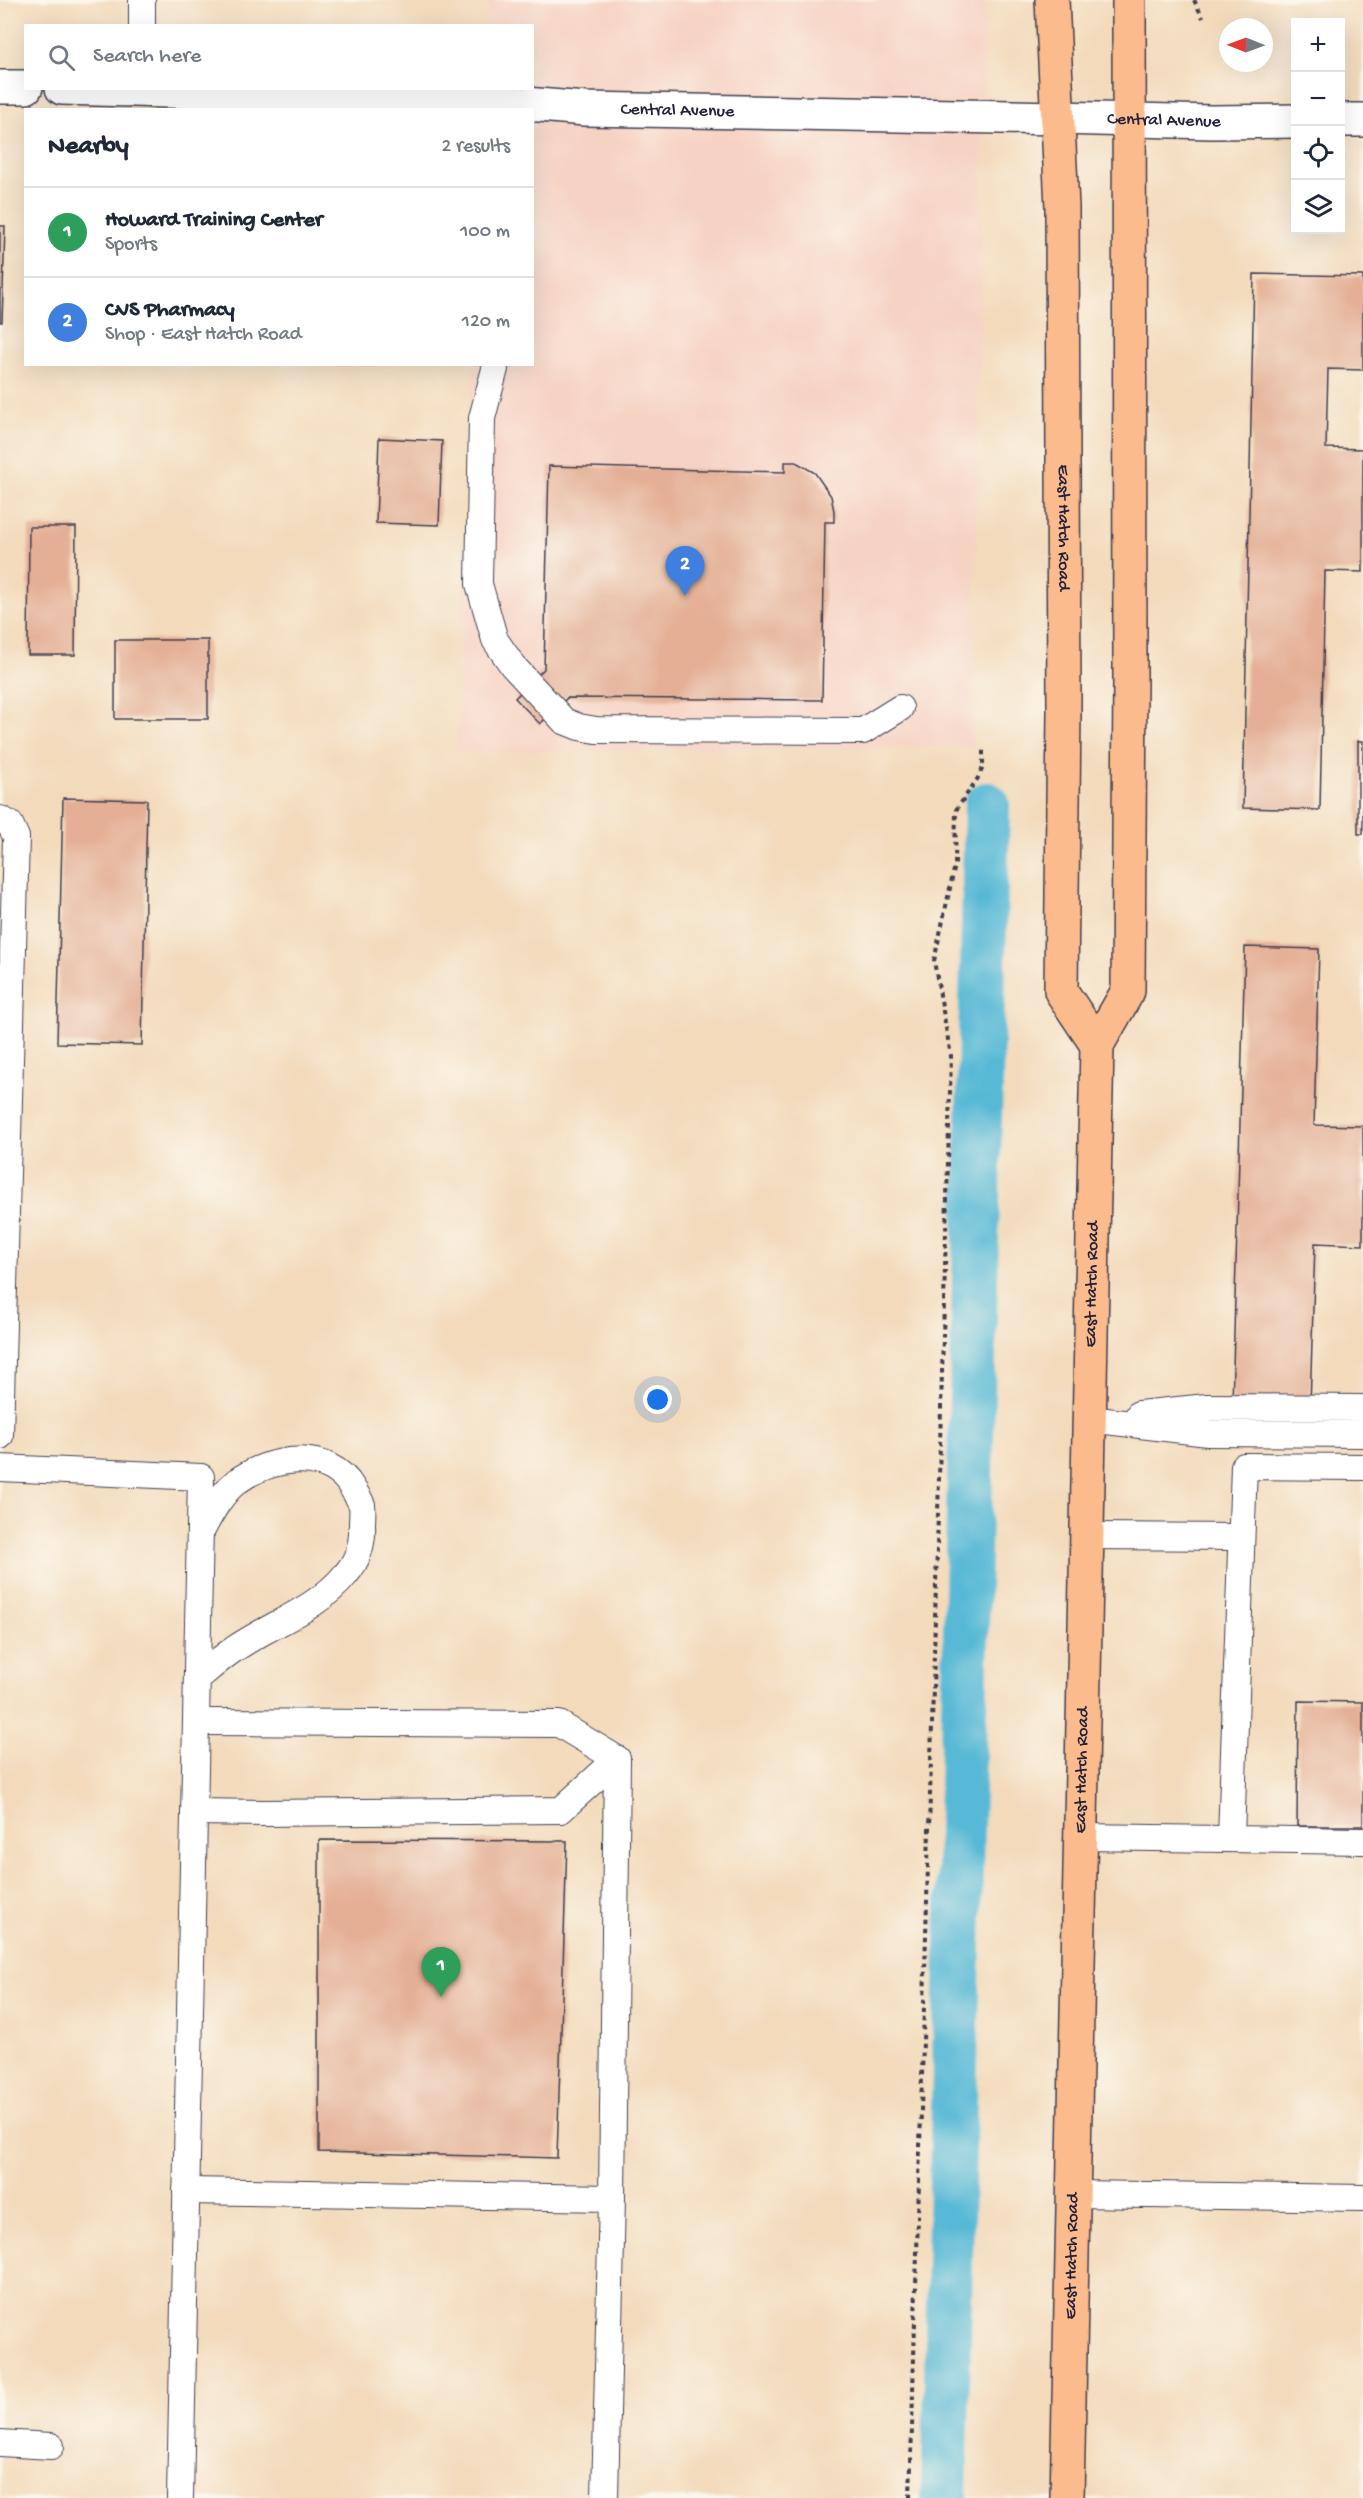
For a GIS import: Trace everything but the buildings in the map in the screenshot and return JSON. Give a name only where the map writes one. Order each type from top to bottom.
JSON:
[{"type":"main road","name":"East Hatch Road","points":[[1052,0],[1062,207],[1064,710],[1061,991],[1097,1045]]},
{"type":"main road","name":"East Hatch Road","points":[[1067,2498],[1097,1045],[1128,991],[1129,0]]},
{"type":"street","points":[[0,87],[24,87]]},
{"type":"street","name":"Central Avenue","points":[[141,90],[481,100],[585,109],[1128,118],[1212,122],[1291,121]]},
{"type":"street","points":[[1345,120],[1363,120]]},
{"type":"lane","points":[[142,0],[142,24]]},
{"type":"lane","points":[[495,369],[482,418],[479,584],[495,640],[513,666],[564,721],[579,728],[596,730],[863,731],[900,708]]},
{"type":"lane","points":[[0,819],[10,824],[16,837],[3,1237],[0,1436]]},
{"type":"lane","points":[[1089,1419],[1207,1407],[1363,1408]]},
{"type":"lane","points":[[1089,1419],[1208,1433],[1363,1434]]},
{"type":"lane","points":[[198,1678],[233,1650],[321,1598],[345,1575],[355,1562],[363,1539],[362,1505],[348,1480],[330,1467],[307,1460],[283,1461],[262,1468],[236,1483],[218,1502],[200,1533]]},
{"type":"lane","points":[[1231,1838],[1244,1466],[1363,1467]]},
{"type":"lane","points":[[0,1468],[201,1477],[180,2498]]},
{"type":"lane","points":[[1087,1536],[1241,1537]]},
{"type":"lane","points":[[197,1722],[559,1724],[617,1759]]},
{"type":"lane","points":[[194,1812],[561,1810],[617,1759]]},
{"type":"lane","points":[[606,2498],[617,1759]]},
{"type":"lane","points":[[1081,1837],[1363,1841]]},
{"type":"lane","points":[[186,2191],[612,2198]]},
{"type":"lane","points":[[1074,2194],[1363,2198]]},
{"type":"lane","points":[[0,2444],[51,2446]]},
{"type":"path","points":[[1194,0],[1203,18]]},
{"type":"path","points":[[910,2498],[951,1056],[934,961],[955,866],[956,810],[983,767],[983,750]]},
{"type":"shaded area","points":[[488,0],[985,0],[973,747],[456,752],[473,366],[534,366],[534,108],[532,108],[532,90],[534,90],[534,24],[487,24]]},
{"type":"waterway","points":[[944,2498],[987,805]]},
{"type":"place","name":"CVS Pharmacy","points":[[685,596]]},
{"type":"place","name":"Howard Training Center","points":[[441,1997]]}]
